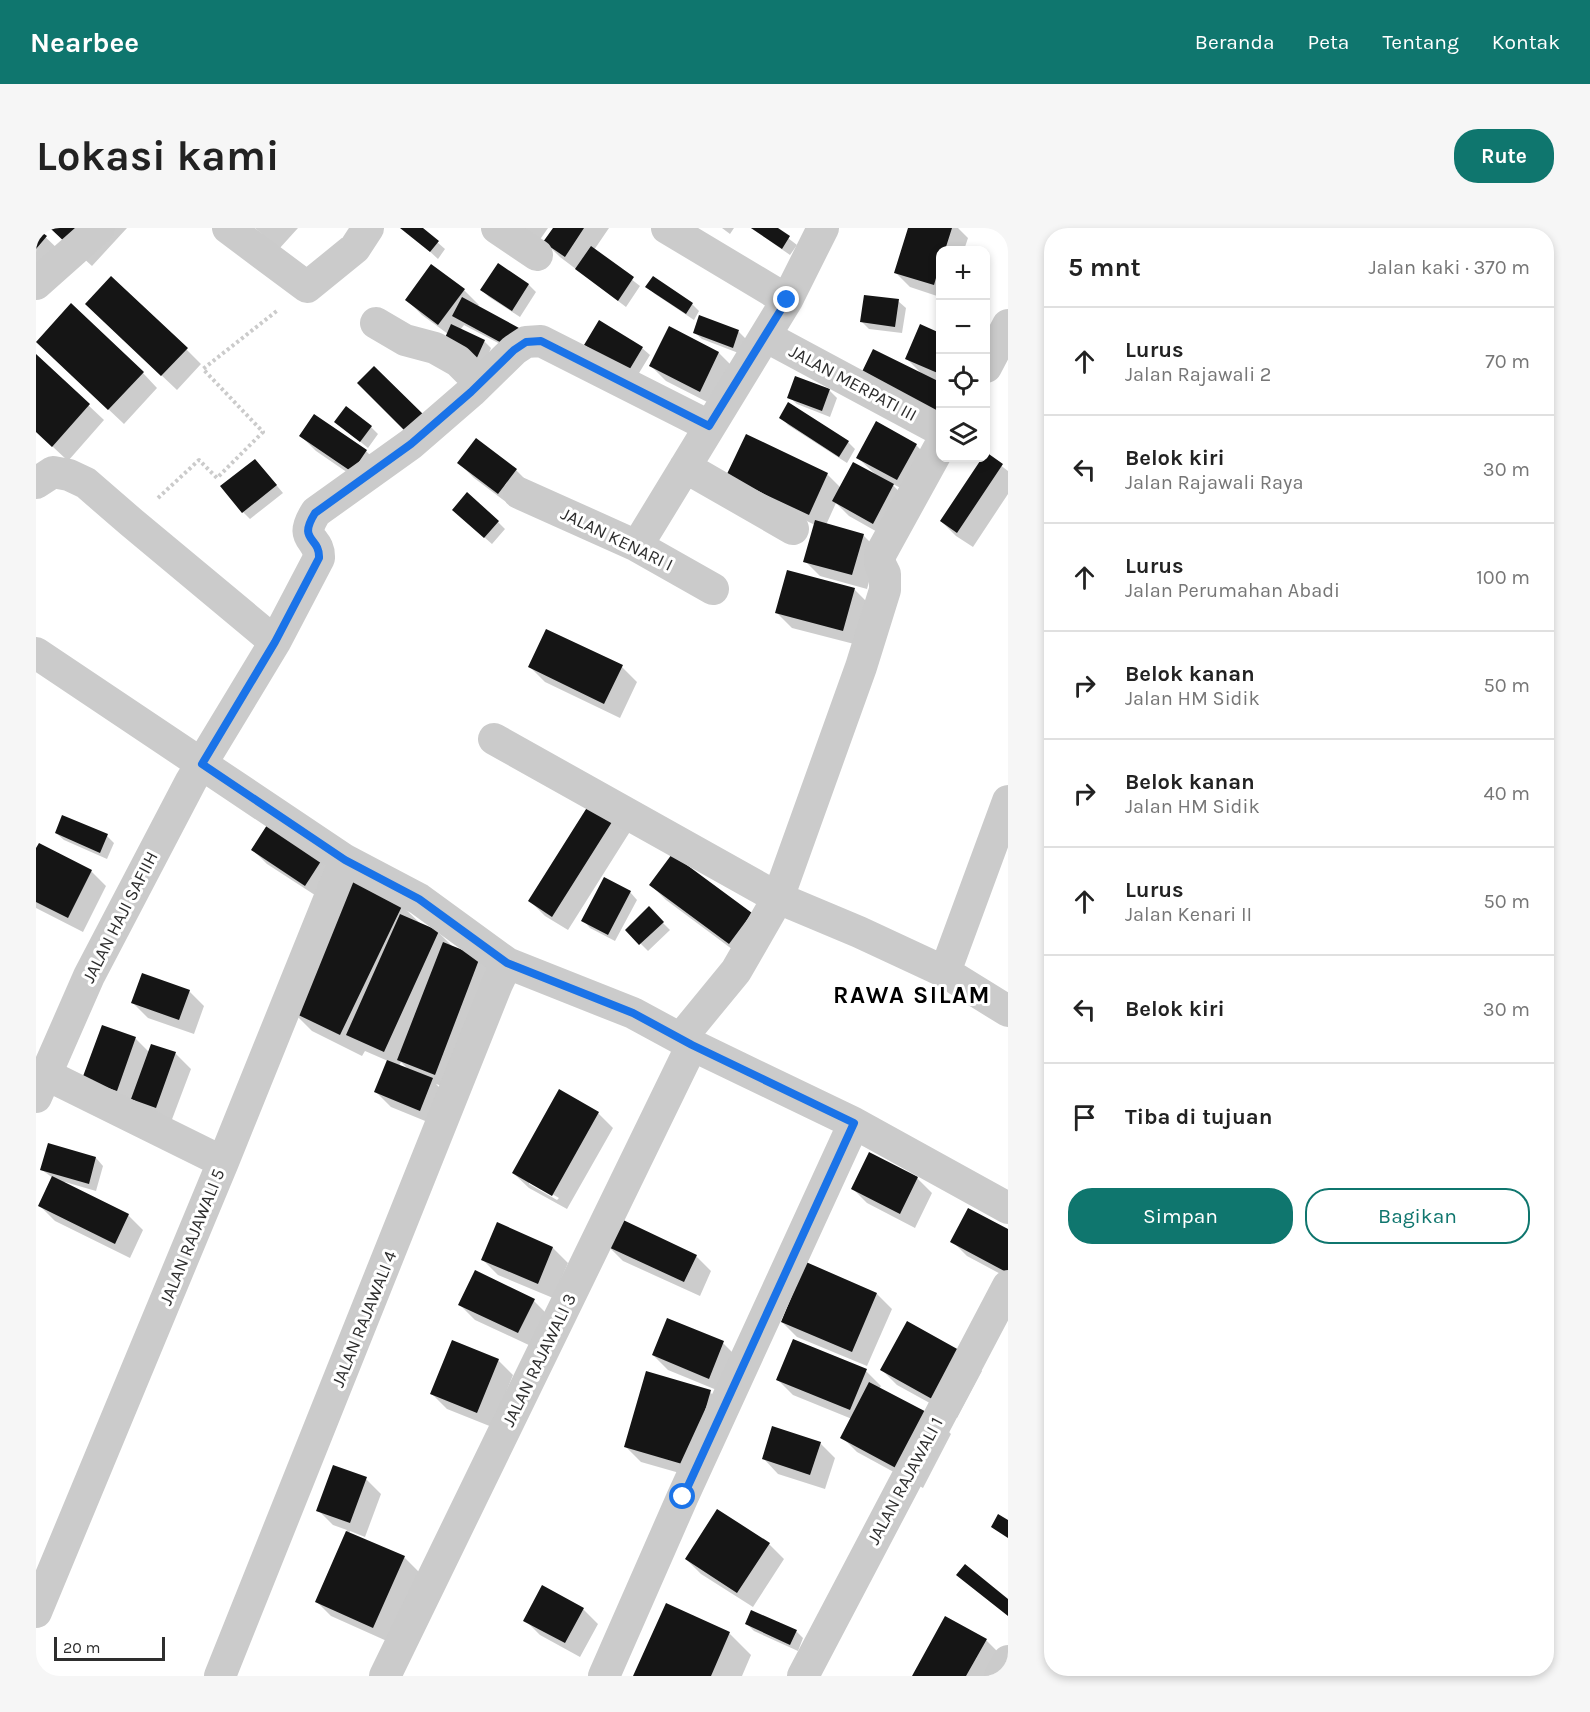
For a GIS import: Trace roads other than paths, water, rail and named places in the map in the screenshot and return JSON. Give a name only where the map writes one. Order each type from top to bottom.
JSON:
[{"type":"street","points":[[36,284],[99,228]]},
{"type":"street","points":[[228,228],[307,287],[356,248],[368,228]]},
{"type":"street","points":[[497,228],[537,255]]},
{"type":"street","points":[[667,228],[787,300]]},
{"type":"street","points":[[637,546],[787,300],[823,228]]},
{"type":"street","points":[[375,323],[405,340],[435,348],[458,361],[476,388]]},
{"type":"street","points":[[990,359],[1008,325]]},
{"type":"street","name":"JALAN MERPATI III","points":[[765,336],[936,428]]},
{"type":"street","name":"JALAN HAJI SAFIIH","points":[[41,1085],[89,976],[191,781],[275,642],[319,558],[320,552],[309,538],[308,531],[308,524],[315,513],[411,444],[476,388],[514,350],[526,342],[541,341],[709,426]]},
{"type":"street","name":"JALAN RAJAWALI 3","points":[[385,1676],[686,1041],[736,971],[778,898],[861,667],[885,590],[885,574],[880,564],[880,555],[936,453]]},
{"type":"street","points":[[685,466],[793,529]]},
{"type":"street","points":[[36,483],[53,472],[69,475],[86,483],[275,642]]},
{"type":"street","name":"JALAN KENARI I","points":[[519,493],[637,546],[713,589]]},
{"type":"street","points":[[36,653],[345,860],[419,899],[507,963],[633,1013],[854,1123],[1008,1208]]},
{"type":"street","points":[[494,739],[778,898],[860,932],[945,972],[1008,1011]]},
{"type":"street","points":[[945,972],[1008,801]]},
{"type":"street","name":"JALAN RAJAWALI 5","points":[[36,1612],[223,1162],[345,860]]},
{"type":"street","name":"JALAN RAJAWALI 4","points":[[220,1676],[507,963]]},
{"type":"street","points":[[41,1085],[223,1162]]},
{"type":"street","points":[[604,1676],[854,1123]]},
{"type":"street","name":"JALAN RAJAWALI 1","points":[[803,1676],[1008,1286]]},
{"type":"street","points":[[1000,1676],[1008,1661]]},
{"type":"district","name":"RAWA SILAM","points":[[912,995]]}]
